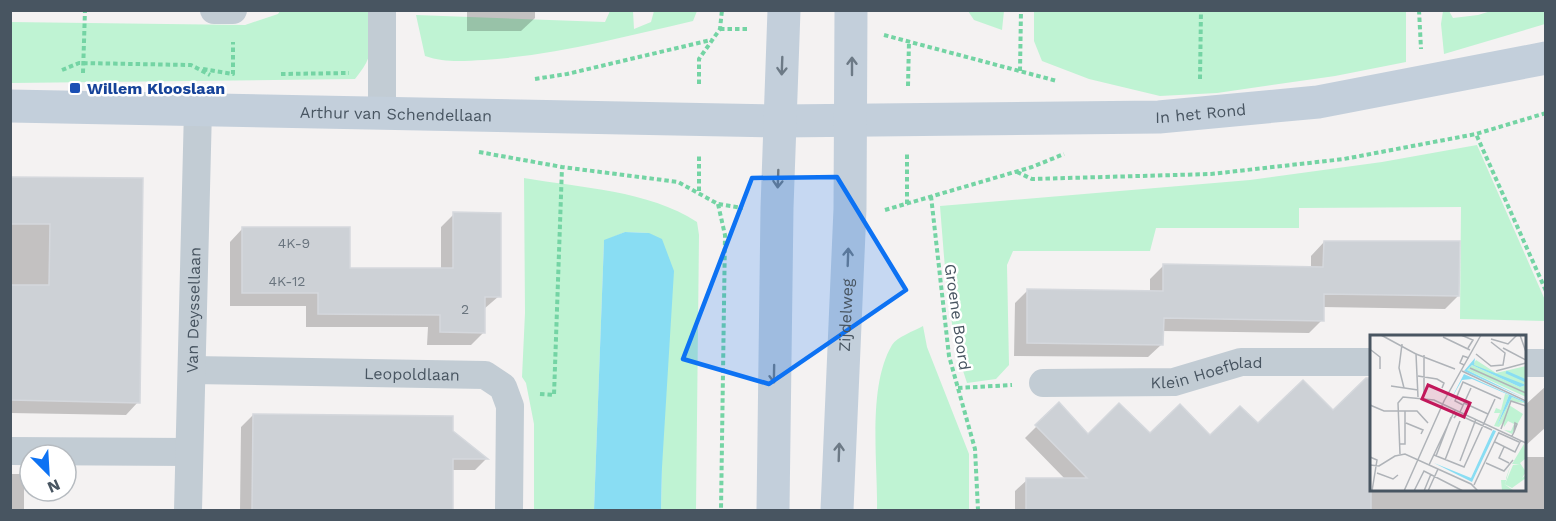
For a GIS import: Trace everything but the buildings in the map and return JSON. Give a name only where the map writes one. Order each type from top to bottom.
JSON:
[{"type":"street","points":[[214,10],[233,11]]},
{"type":"street","points":[[382,10],[382,111]]},
{"type":"street","points":[[772,510],[784,20]]},
{"type":"street","name":"Zijdelweg","points":[[837,510],[852,121],[851,21]]},
{"type":"street","name":"In het Rond","points":[[852,121],[1159,117],[1318,102],[1545,58]]},
{"type":"street","name":"Arthur van Schendellaan","points":[[10,106],[382,111],[780,121]]},
{"type":"street","name":"Van Deyssellaan","points":[[188,510],[198,109]]},
{"type":"street","points":[[780,121],[852,121]]},
{"type":"street","name":"Klein Hoefblad","points":[[1043,383],[1174,382],[1241,362],[1370,362]]},
{"type":"street","points":[[1526,363],[1545,363]]},
{"type":"street","name":"Leopoldlaan","points":[[192,370],[485,375],[503,387],[506,393]]},
{"type":"street","points":[[506,393],[510,406],[509,510]]},
{"type":"street","points":[[10,451],[189,452]]},
{"type":"path","points":[[83,80],[85,10]]},
{"type":"path","points":[[1020,72],[1021,10]]},
{"type":"path","points":[[1200,113],[1201,10]]},
{"type":"path","points":[[233,11],[233,74]]},
{"type":"path","points":[[720,29],[784,20]]},
{"type":"path","points":[[851,21],[876,33],[1062,83]]},
{"type":"path","points":[[533,79],[567,74],[711,40]]},
{"type":"path","points":[[161,65],[192,65],[233,74],[244,74]]},
{"type":"path","points":[[279,74],[382,73]]},
{"type":"path","points":[[1016,171],[1032,178],[1211,174],[1344,159],[1476,134],[1545,113]]},
{"type":"path","points":[[1476,134],[1545,291]]},
{"type":"path","points":[[1016,171],[1075,150]]},
{"type":"path","points":[[506,393],[554,394],[562,167],[678,182],[699,191]]},
{"type":"path","name":"Groene Boord","points":[[978,510],[975,449],[948,356],[931,196],[1016,171]]},
{"type":"path","points":[[718,204],[725,235],[721,510]]},
{"type":"path","points":[[958,388],[1043,383]]},
{"type":"highlighted area","points":[[837,177],[906,290],[769,384],[683,359],[752,178]]},
{"type":"green space","points":[[280,11],[370,11],[372,40],[370,55],[355,79],[11,83],[10,22],[245,25],[278,14]]},
{"type":"green space","points":[[610,11],[633,11],[634,29],[651,22],[654,11],[697,11],[693,21],[589,45],[511,58],[461,61],[447,61],[425,56],[416,15],[605,22]]},
{"type":"green space","points":[[968,11],[1004,11],[1002,30],[974,20]]},
{"type":"green space","points":[[1406,11],[1406,62],[1335,76],[1217,93],[1160,96],[1089,79],[1042,61],[1034,41],[1034,12]]},
{"type":"green space","points":[[1443,11],[1449,11],[1453,18],[1491,11],[1545,11],[1545,24],[1444,54],[1441,24]]},
{"type":"green space","points":[[1477,145],[1545,300],[1545,321],[1460,319],[1461,207],[1299,208],[1299,228],[1156,228],[1150,251],[1013,251],[1007,265],[1009,365],[996,379],[967,383],[951,318],[940,206],[1250,180],[1382,162]]},
{"type":"green space","points":[[524,178],[636,197],[678,211],[697,222],[699,235],[696,510],[661,510],[662,467],[649,233],[625,232],[604,241],[594,510],[534,510],[534,424],[526,383],[522,377],[525,313]]},
{"type":"green space","points":[[923,326],[927,347],[969,454],[969,510],[877,510],[877,403],[884,362],[894,342]]},
{"type":"water","points":[[625,232],[649,233],[662,239],[674,271],[661,510],[594,510],[604,240]]},
{"type":"place","name":"Willem Klooslaan","points":[[75,88]]}]
